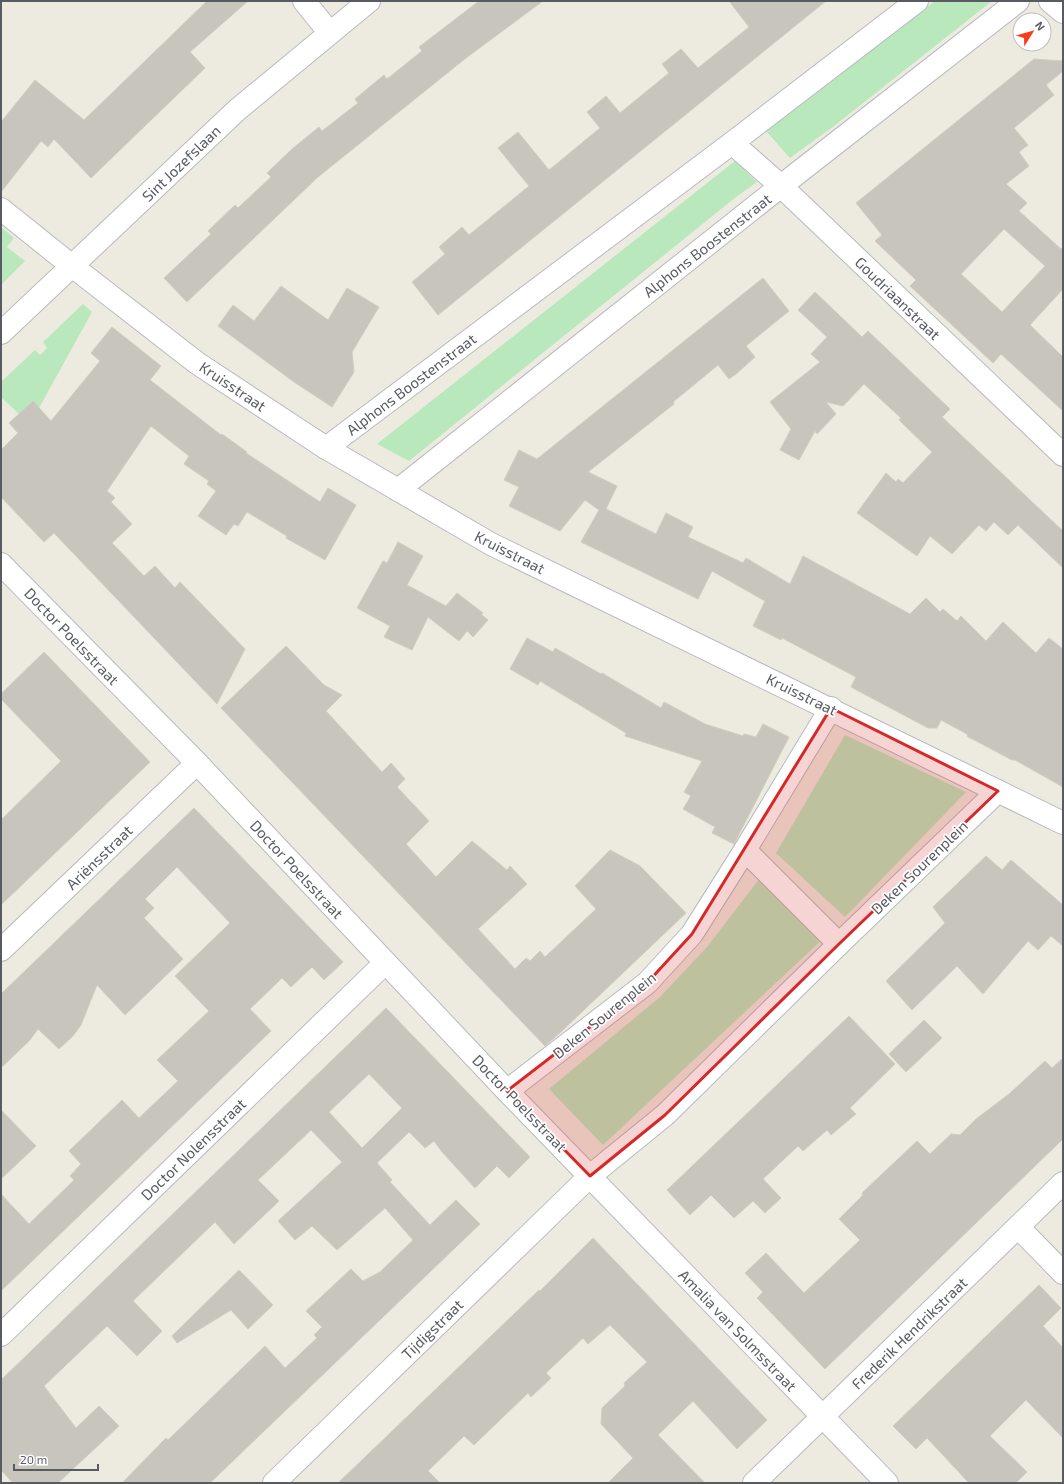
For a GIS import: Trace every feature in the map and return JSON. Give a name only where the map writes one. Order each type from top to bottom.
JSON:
[{"type":"street","points":[[304,1],[329,32]]},
{"type":"street","name":"Sint Jozefslaan","points":[[1,333],[237,110],[329,32],[369,1]]},
{"type":"street","name":"Alphons Boostenstraat","points":[[326,448],[732,143],[917,1]]},
{"type":"street","name":"Alphons Boostenstraat","points":[[398,490],[781,186],[1018,1]]},
{"type":"street","points":[[1050,1],[1063,12]]},
{"type":"street","name":"Goudriaanstraat","points":[[732,143],[781,186],[1063,455]]},
{"type":"street","name":"Kruisstraat","points":[[1,209],[72,266],[197,362],[326,448],[491,544],[831,708],[1063,823]]},
{"type":"street","name":"Doctor Poelsstraat","points":[[1,564],[197,763],[508,1092],[590,1176]]},
{"type":"street","name":"Deken Sourenplein","points":[[508,1092],[647,983],[692,934],[831,708]]},
{"type":"street","name":"Ariënsstraat","points":[[1,950],[197,763]]},
{"type":"street","name":"Deken Sourenplein","points":[[590,1176],[665,1115],[839,944],[998,791]]},
{"type":"street","points":[[745,850],[839,944]]},
{"type":"street","name":"Doctor Nolensstraat","points":[[1,1335],[385,962]]},
{"type":"street","name":"Amalia van Solmsstraat","points":[[590,1176],[887,1483]]},
{"type":"street","name":"Tijdigstraat","points":[[274,1483],[590,1176]]},
{"type":"street","name":"Frederik Hendrikstraat","points":[[754,1483],[1063,1183]]},
{"type":"street","points":[[1018,1227],[1063,1273]]},
{"type":"highlighted area","points":[[831,708],[998,791],[839,944],[665,1115],[590,1176],[507,1091],[647,983],[692,934]]},
{"type":"green space","points":[[935,1],[992,1],[834,126],[790,158],[766,131]]},
{"type":"green space","points":[[735,161],[757,182],[736,197],[409,461],[377,444]]},
{"type":"green space","points":[[1,227],[14,238],[7,247],[25,261],[1,285]]},
{"type":"green space","points":[[83,304],[92,312],[39,408],[33,401],[19,414],[1,397],[1,382],[35,350],[40,355],[47,348],[43,342]]},
{"type":"green space","points":[[845,735],[966,792],[845,917],[776,853]]},
{"type":"green space","points":[[763,874],[826,936],[603,1145],[549,1089],[660,997],[707,947]]},
{"type":"building","points":[[207,1],[248,1],[190,52],[205,68],[91,178],[54,139],[48,147],[41,141],[1,192],[1,122],[35,80],[84,120]]},
{"type":"building","points":[[479,1],[543,1],[466,58],[318,177],[187,302],[164,278],[211,234],[208,231],[235,205],[238,208],[271,177],[267,173],[292,149],[319,127],[322,131],[358,103],[355,99],[384,75],[387,79],[422,51],[419,47]]},
{"type":"building","points":[[729,1],[826,1],[438,315],[412,282],[445,254],[439,247],[462,227],[469,235],[529,186],[498,148],[518,132],[549,170],[600,128],[587,112],[606,96],[620,113],[669,73],[662,64],[681,49],[698,68],[749,27]]},
{"type":"building","points":[[1034,59],[1063,61],[1063,71],[1046,85],[1054,95],[1014,128],[1028,145],[1019,152],[1029,166],[1006,184],[1027,203],[1019,211],[1061,249],[1063,247],[1063,289],[1030,325],[1063,357],[1063,411],[1001,354],[993,363],[910,286],[916,280],[875,241],[882,235],[856,203]],"holes":[[[1004,229],[1045,266],[1002,312],[961,274]]]},
{"type":"building","points":[[763,278],[789,311],[746,346],[755,357],[736,374],[729,379],[718,365],[673,402],[674,404],[588,472],[617,486],[606,509],[656,534],[666,513],[693,527],[688,537],[743,563],[746,558],[790,584],[803,556],[910,614],[926,598],[940,612],[943,609],[957,621],[961,616],[986,641],[1003,622],[1036,653],[1049,638],[1063,649],[1063,787],[1015,760],[1012,760],[968,737],[967,734],[941,720],[937,728],[928,728],[851,687],[856,677],[782,638],[781,640],[753,626],[765,601],[712,571],[698,599],[581,542],[599,510],[585,500],[560,531],[509,506],[519,487],[504,480],[519,450],[537,459]]},
{"type":"building","points":[[281,286],[328,320],[347,288],[379,307],[352,352],[354,372],[332,407],[294,382],[218,326],[233,305],[254,321]]},
{"type":"building","points":[[815,292],[862,337],[868,331],[950,409],[942,417],[1063,531],[1063,568],[1018,525],[1008,535],[994,522],[986,531],[979,525],[952,554],[930,536],[917,556],[857,513],[886,473],[896,482],[898,479],[903,483],[932,452],[899,420],[901,418],[864,384],[843,406],[826,402],[836,414],[817,434],[815,431],[799,460],[780,450],[791,429],[770,402],[820,362],[811,354],[827,337],[798,310]]},
{"type":"building","points":[[112,327],[161,366],[150,380],[221,435],[222,434],[247,452],[246,453],[320,502],[328,488],[356,505],[325,560],[286,538],[287,536],[247,512],[238,526],[234,524],[226,535],[198,516],[216,491],[207,484],[209,481],[184,464],[189,456],[151,426],[107,491],[115,498],[111,502],[132,524],[112,543],[144,576],[155,566],[175,588],[180,582],[245,649],[217,704],[54,533],[44,542],[1,497],[1,450],[18,433],[9,423],[33,401],[51,421],[100,361],[91,353]]},
{"type":"building","points":[[398,542],[423,556],[407,585],[446,606],[457,593],[483,613],[481,614],[488,620],[473,637],[467,631],[459,641],[428,617],[412,650],[384,637],[390,626],[357,608],[383,561],[387,563]]},
{"type":"building","points":[[527,638],[553,652],[555,648],[601,674],[602,673],[661,708],[664,702],[705,724],[743,736],[744,734],[756,737],[763,724],[789,737],[734,844],[712,833],[715,827],[683,809],[691,796],[684,792],[702,761],[625,736],[626,733],[540,681],[538,685],[510,669]]},
{"type":"building","points":[[286,646],[324,685],[342,695],[326,711],[382,772],[391,763],[405,779],[397,787],[429,821],[406,844],[436,877],[472,841],[507,870],[510,866],[527,884],[478,929],[515,969],[526,958],[530,961],[540,951],[545,957],[596,909],[575,886],[610,850],[640,866],[686,913],[545,1046],[221,708]]},
{"type":"building","points":[[44,652],[150,762],[1,905],[1,820],[61,761],[1,699],[1,694]]},
{"type":"building","points":[[194,808],[343,962],[324,980],[312,967],[291,987],[282,978],[250,1009],[271,1031],[1,1291],[1,1194],[29,1224],[74,1180],[70,1176],[81,1164],[69,1151],[122,1100],[139,1118],[178,1081],[157,1060],[209,1011],[175,976],[230,923],[177,867],[145,899],[154,908],[144,918],[183,959],[125,1015],[97,985],[81,1025],[73,1036],[59,1049],[38,1029],[30,1040],[1,1068],[1,994]]},
{"type":"building","points":[[986,856],[1002,870],[1011,860],[1063,905],[1063,946],[1051,936],[1038,950],[1028,941],[983,994],[957,966],[912,1010],[886,981],[945,923],[933,907]]},
{"type":"building","points":[[386,1008],[530,1157],[509,1178],[497,1166],[475,1188],[442,1152],[434,1141],[425,1148],[409,1132],[377,1163],[392,1180],[390,1182],[430,1225],[456,1200],[480,1224],[210,1483],[122,1483],[166,1438],[168,1440],[265,1346],[285,1368],[317,1338],[314,1335],[322,1327],[306,1311],[351,1269],[363,1281],[380,1272],[413,1240],[385,1208],[337,1250],[312,1226],[295,1240],[278,1221],[342,1162],[311,1130],[258,1180],[279,1201],[234,1244],[215,1222],[133,1301],[162,1331],[137,1356],[107,1326],[44,1386],[76,1428],[99,1406],[119,1426],[58,1483],[13,1483],[1,1470],[1,1380]],"holes":[[[369,1074],[402,1108],[362,1148],[329,1112]]]},
{"type":"building","points":[[849,1016],[895,1064],[850,1108],[856,1114],[831,1135],[827,1130],[803,1151],[798,1146],[763,1179],[781,1198],[765,1213],[753,1201],[734,1218],[711,1195],[690,1215],[667,1190]]},
{"type":"building","points":[[924,1020],[942,1038],[906,1072],[889,1054]]},
{"type":"building","points":[[1063,1058],[1063,1139],[825,1369],[757,1298],[763,1292],[745,1273],[766,1253],[804,1293],[860,1240],[839,1219],[863,1195],[862,1193],[917,1141],[930,1154],[951,1134],[960,1135],[976,1119],[1009,1094],[1045,1061],[1052,1068]]},
{"type":"building","points":[[1,1110],[36,1146],[1,1179]]},
{"type":"building","points":[[593,1238],[767,1420],[737,1449],[693,1401],[658,1435],[705,1483],[608,1483],[633,1458],[601,1424],[602,1408],[625,1386],[624,1383],[647,1362],[610,1325],[588,1344],[583,1338],[546,1373],[551,1378],[531,1397],[528,1393],[474,1445],[464,1436],[428,1471],[440,1483],[338,1483],[539,1290],[540,1291]]},
{"type":"building","points":[[239,1270],[273,1305],[248,1329],[231,1310],[177,1343],[172,1336]]},
{"type":"building","points":[[1039,1285],[1061,1308],[1043,1326],[1063,1348],[1063,1438],[1026,1400],[990,1436],[1027,1472],[1016,1483],[969,1483],[927,1438],[916,1449],[893,1426]]}]
